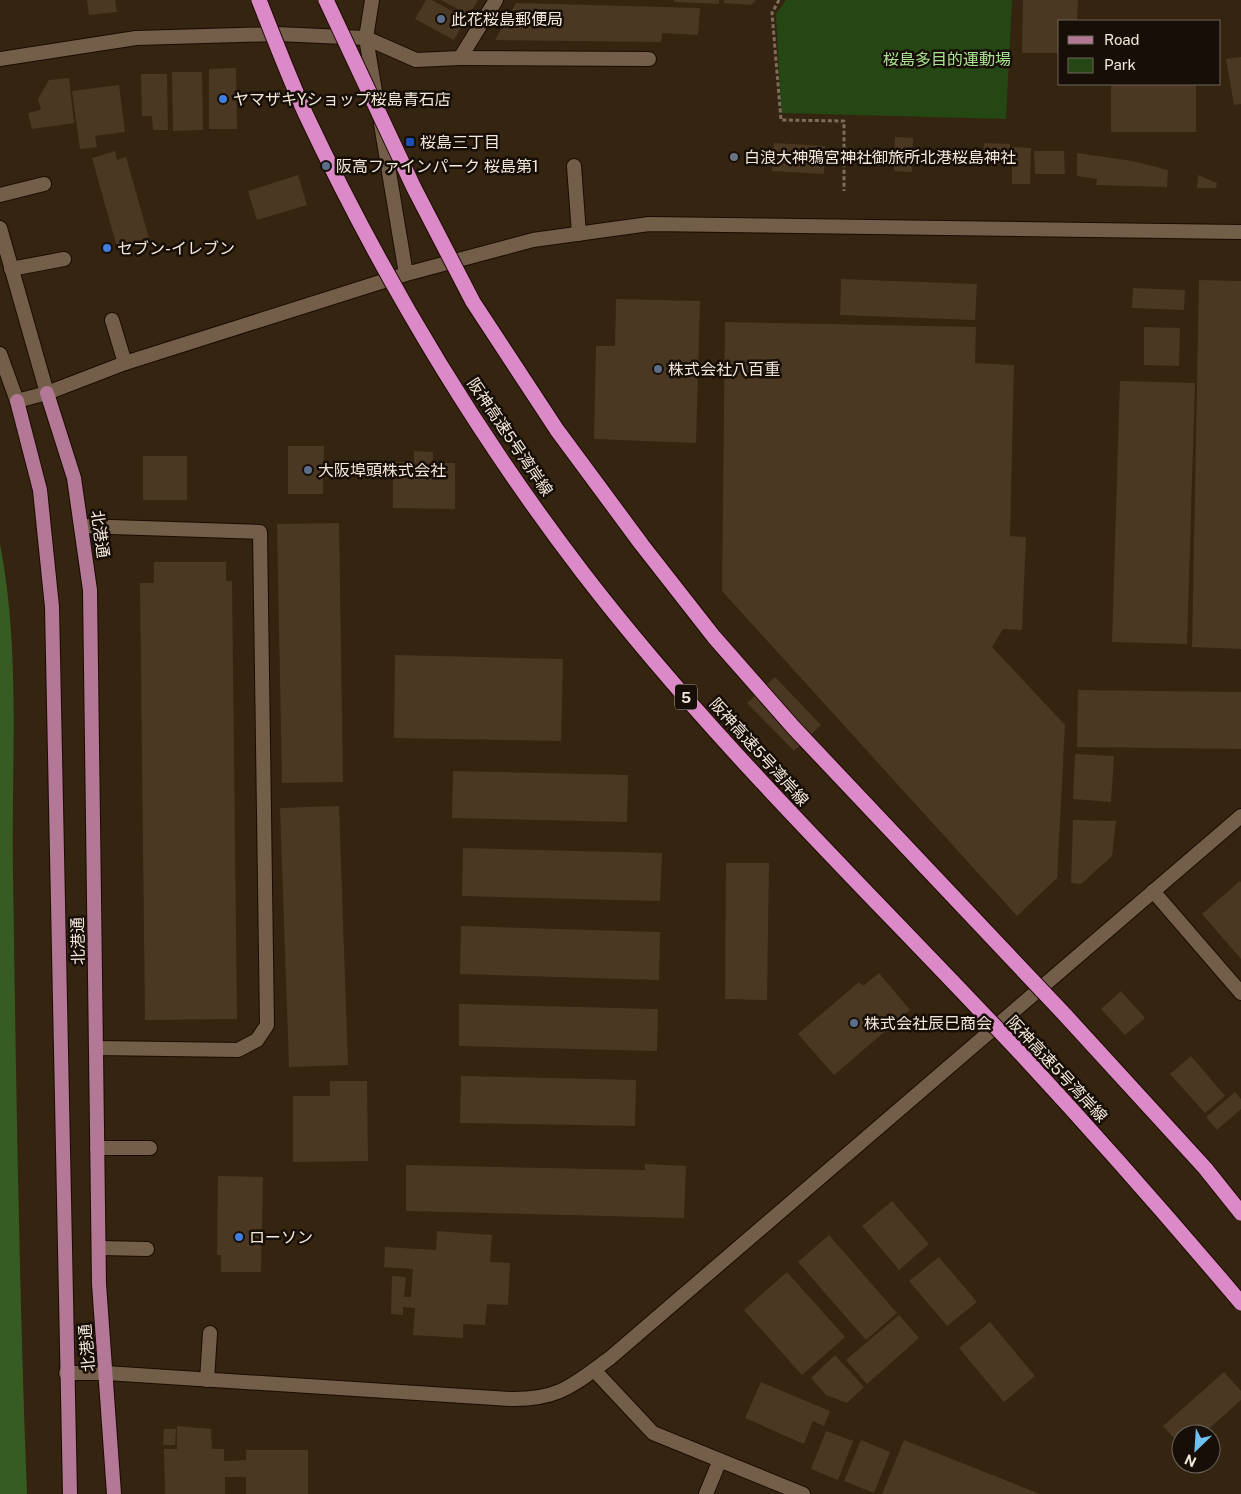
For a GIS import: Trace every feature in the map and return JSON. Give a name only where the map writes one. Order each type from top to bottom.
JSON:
[{"type":"highway","name":"阪神高速5号湾岸線","points":[[259,0],[305,112],[354,210],[420,331],[505,466],[584,575],[746,768],[1022,1055],[1158,1206],[1241,1303]]},
{"type":"highway","points":[[326,0],[414,188],[473,302],[557,430],[642,545],[714,637],[794,728],[1066,1016],[1205,1168],[1241,1212]]},
{"type":"main road","name":"北港通","points":[[47,393],[74,478],[90,590],[98,1248],[114,1494]]},
{"type":"main road","name":"北港通","points":[[17,401],[40,490],[52,607],[61,978],[66,1373],[70,1494]]},
{"type":"street","points":[[372,0],[366,38],[406,274]]},
{"type":"street","points":[[460,58],[496,0]]},
{"type":"street","points":[[276,34],[281,69]]},
{"type":"street","points":[[0,59],[136,38],[276,34],[366,38],[416,60],[460,58],[649,59]]},
{"type":"street","points":[[574,166],[579,234]]},
{"type":"street","points":[[0,195],[44,184]]},
{"type":"street","points":[[0,354],[17,401],[47,393],[125,363],[406,274],[533,240],[649,224],[1241,232]]},
{"type":"street","points":[[0,228],[47,393]]},
{"type":"street","points":[[11,269],[64,259]]},
{"type":"street","points":[[112,320],[125,363]]},
{"type":"street","points":[[81,526],[260,532],[267,1025],[257,1040],[238,1050],[97,1048]]},
{"type":"street","points":[[66,1373],[106,1373],[533,1400],[554,1395],[577,1383],[594,1370],[1241,816]]},
{"type":"street","points":[[1153,891],[1241,993]]},
{"type":"street","points":[[97,1148],[150,1148]]},
{"type":"street","points":[[98,1248],[147,1250]]},
{"type":"street","points":[[207,1380],[210,1333]]},
{"type":"street","points":[[594,1370],[653,1433],[803,1494]]},
{"type":"street","points":[[706,1494],[720,1460]]},
{"type":"path","points":[[779,0],[772,13],[781,120],[844,121],[844,191]]},
{"type":"green space","name":"桜島多目的運動場","points":[[786,0],[1012,0],[1006,119],[781,113],[776,14]]},
{"type":"green space","points":[[0,544],[7,585],[13,667],[13,873],[22,1339],[27,1494],[0,1494]]},
{"type":"building","points":[[87,0],[115,0],[117,12],[89,15]]},
{"type":"building","points":[[426,0],[432,0],[466,19],[454,40],[415,19]]},
{"type":"building","points":[[441,0],[478,0],[469,15]]},
{"type":"building","points":[[674,0],[719,0],[719,4],[674,2]]},
{"type":"building","points":[[724,0],[756,0],[751,5],[724,3]]},
{"type":"building","points":[[1023,0],[1078,0],[1077,20],[1058,20],[1058,53],[1022,53]]},
{"type":"building","points":[[516,3],[700,8],[698,35],[662,33],[661,42],[495,40]]},
{"type":"building","points":[[1241,57],[1241,104],[1234,105],[1226,59]]},
{"type":"building","name":"ヤマザキYショップ桜島青石店","points":[[236,68],[237,129],[209,129],[209,69]]},
{"type":"building","points":[[172,72],[202,72],[203,130],[173,131]]},
{"type":"building","points":[[141,74],[167,74],[168,130],[153,130],[152,116],[142,116]]},
{"type":"building","points":[[69,78],[74,123],[32,129],[28,113],[41,110],[38,99],[49,80]]},
{"type":"building","points":[[119,85],[125,132],[95,136],[97,147],[80,149],[72,91]]},
{"type":"building","points":[[1111,85],[1196,85],[1196,132],[1111,132]]},
{"type":"building","points":[[895,137],[913,138],[912,172],[894,171]]},
{"type":"building","points":[[774,143],[825,146],[824,174],[772,171]]},
{"type":"building","points":[[984,143],[1010,144],[1010,164],[983,162]]},
{"type":"building","points":[[1012,147],[1031,148],[1030,184],[1012,184]]},
{"type":"building","points":[[115,151],[117,160],[126,157],[150,242],[118,251],[92,158]]},
{"type":"building","points":[[1034,151],[1064,151],[1065,174],[1035,174]]},
{"type":"building","points":[[1077,153],[1132,161],[1168,170],[1167,187],[1096,185],[1097,179],[1077,176]]},
{"type":"building","points":[[298,175],[307,205],[257,220],[248,191]]},
{"type":"building","points":[[1198,175],[1217,183],[1216,188],[1197,188]]},
{"type":"building","points":[[841,279],[977,284],[975,320],[840,315]]},
{"type":"building","points":[[1199,280],[1241,281],[1241,649],[1192,647]]},
{"type":"building","points":[[1133,288],[1185,290],[1184,310],[1132,308]]},
{"type":"building","points":[[616,299],[700,301],[696,443],[594,439],[596,346],[615,346]]},
{"type":"building","points":[[725,322],[976,327],[975,363],[1014,365],[1010,536],[1026,537],[1022,630],[1003,629],[992,647],[1065,725],[1057,878],[1017,916],[722,591]]},
{"type":"building","points":[[1144,327],[1180,328],[1179,366],[1144,365]]},
{"type":"building","points":[[1120,381],[1195,383],[1187,644],[1112,642]]},
{"type":"building","points":[[288,446],[324,446],[323,494],[288,494]]},
{"type":"building","points":[[414,451],[433,452],[433,463],[455,463],[455,509],[393,508],[393,462],[414,462]]},
{"type":"building","points":[[143,456],[187,456],[187,500],[143,500]]},
{"type":"building","points":[[339,523],[343,782],[282,783],[277,524]]},
{"type":"building","points":[[154,562],[226,562],[226,581],[232,581],[237,1019],[145,1020],[140,583],[154,583]]},
{"type":"building","points":[[395,655],[563,659],[561,741],[394,738]]},
{"type":"building","points":[[775,677],[821,725],[794,751],[747,703]]},
{"type":"building","points":[[1078,690],[1241,692],[1241,749],[1077,747]]},
{"type":"building","points":[[1075,754],[1114,756],[1111,802],[1073,799]]},
{"type":"building","points":[[453,771],[628,775],[627,822],[452,818]]},
{"type":"building","points":[[339,806],[348,1065],[289,1067],[280,808]]},
{"type":"building","points":[[1073,820],[1116,821],[1112,856],[1081,884],[1071,883]]},
{"type":"building","points":[[463,848],[662,853],[660,901],[462,896]]},
{"type":"building","points":[[726,863],[769,863],[767,1000],[725,999]]},
{"type":"building","points":[[1240,881],[1241,883],[1241,959],[1202,914]]},
{"type":"building","points":[[461,926],[660,932],[659,980],[460,974]]},
{"type":"building","points":[[879,973],[910,1010],[834,1075],[798,1034],[859,982],[863,986]]},
{"type":"building","points":[[1121,991],[1145,1018],[1125,1035],[1101,1009]]},
{"type":"building","points":[[459,1004],[658,1009],[657,1051],[459,1046]]},
{"type":"building","points":[[1191,1056],[1225,1096],[1205,1113],[1170,1074]]},
{"type":"building","points":[[461,1076],[636,1080],[635,1126],[460,1123]]},
{"type":"building","points":[[330,1081],[367,1081],[368,1161],[293,1162],[293,1096],[330,1096]]},
{"type":"building","points":[[1235,1092],[1241,1099],[1241,1109],[1217,1130],[1206,1117]]},
{"type":"building","points":[[645,1164],[686,1166],[684,1218],[406,1211],[406,1165],[645,1170]]},
{"type":"building","name":"ローソン","points":[[218,1176],[263,1177],[261,1272],[221,1272],[221,1255],[217,1255]]},
{"type":"building","points":[[892,1201],[929,1244],[899,1270],[862,1226]]},
{"type":"building","points":[[437,1231],[492,1235],[490,1262],[510,1263],[508,1305],[487,1304],[485,1325],[463,1324],[463,1338],[413,1335],[415,1308],[403,1307],[403,1315],[391,1314],[392,1276],[406,1277],[404,1297],[411,1297],[413,1269],[384,1267],[385,1247],[436,1250]]},
{"type":"building","points":[[829,1235],[897,1313],[866,1340],[798,1262]]},
{"type":"building","points":[[939,1257],[977,1302],[947,1326],[909,1281]]},
{"type":"building","points":[[787,1272],[845,1337],[802,1375],[744,1310]]},
{"type":"building","points":[[899,1315],[919,1338],[867,1384],[846,1360]]},
{"type":"building","points":[[990,1322],[1035,1376],[1004,1402],[959,1348]]},
{"type":"building","points":[[835,1355],[864,1387],[847,1403],[826,1395],[811,1378]]},
{"type":"building","points":[[1224,1372],[1241,1391],[1241,1400],[1214,1424],[1171,1424],[1171,1435],[1163,1426]]},
{"type":"building","points":[[761,1382],[830,1411],[824,1426],[813,1421],[804,1444],[745,1418]]},
{"type":"building","points":[[177,1426],[211,1429],[212,1449],[224,1449],[224,1461],[246,1460],[246,1450],[308,1450],[308,1494],[246,1494],[246,1477],[225,1477],[225,1494],[165,1494],[164,1449],[177,1449]]},
{"type":"building","points":[[164,1429],[176,1429],[175,1445],[163,1445]]},
{"type":"building","points":[[826,1431],[853,1441],[838,1480],[811,1469]]},
{"type":"building","points":[[861,1440],[890,1452],[874,1493],[844,1481]]},
{"type":"building","points":[[904,1440],[1040,1494],[882,1494]]},
{"type":"place","name":"此花桜島郵便局","points":[[441,19]]},
{"type":"place","name":"ヤマザキYショップ桜島青石店","points":[[223,99]]},
{"type":"place","name":"桜島三丁目","points":[[410,142]]},
{"type":"place","name":"白浪大神鴉宮神社御旅所北港桜島神社","points":[[734,157]]},
{"type":"place","name":"阪高ファインパーク 桜島第1","points":[[326,166]]},
{"type":"place","name":"セブン-イレブン","points":[[107,248]]},
{"type":"place","name":"株式会社八百重","points":[[658,369]]},
{"type":"place","name":"大阪埠頭株式会社","points":[[308,470]]},
{"type":"place","name":"株式会社辰巳商会","points":[[854,1023]]},
{"type":"place","name":"ローソン","points":[[239,1237]]}]
